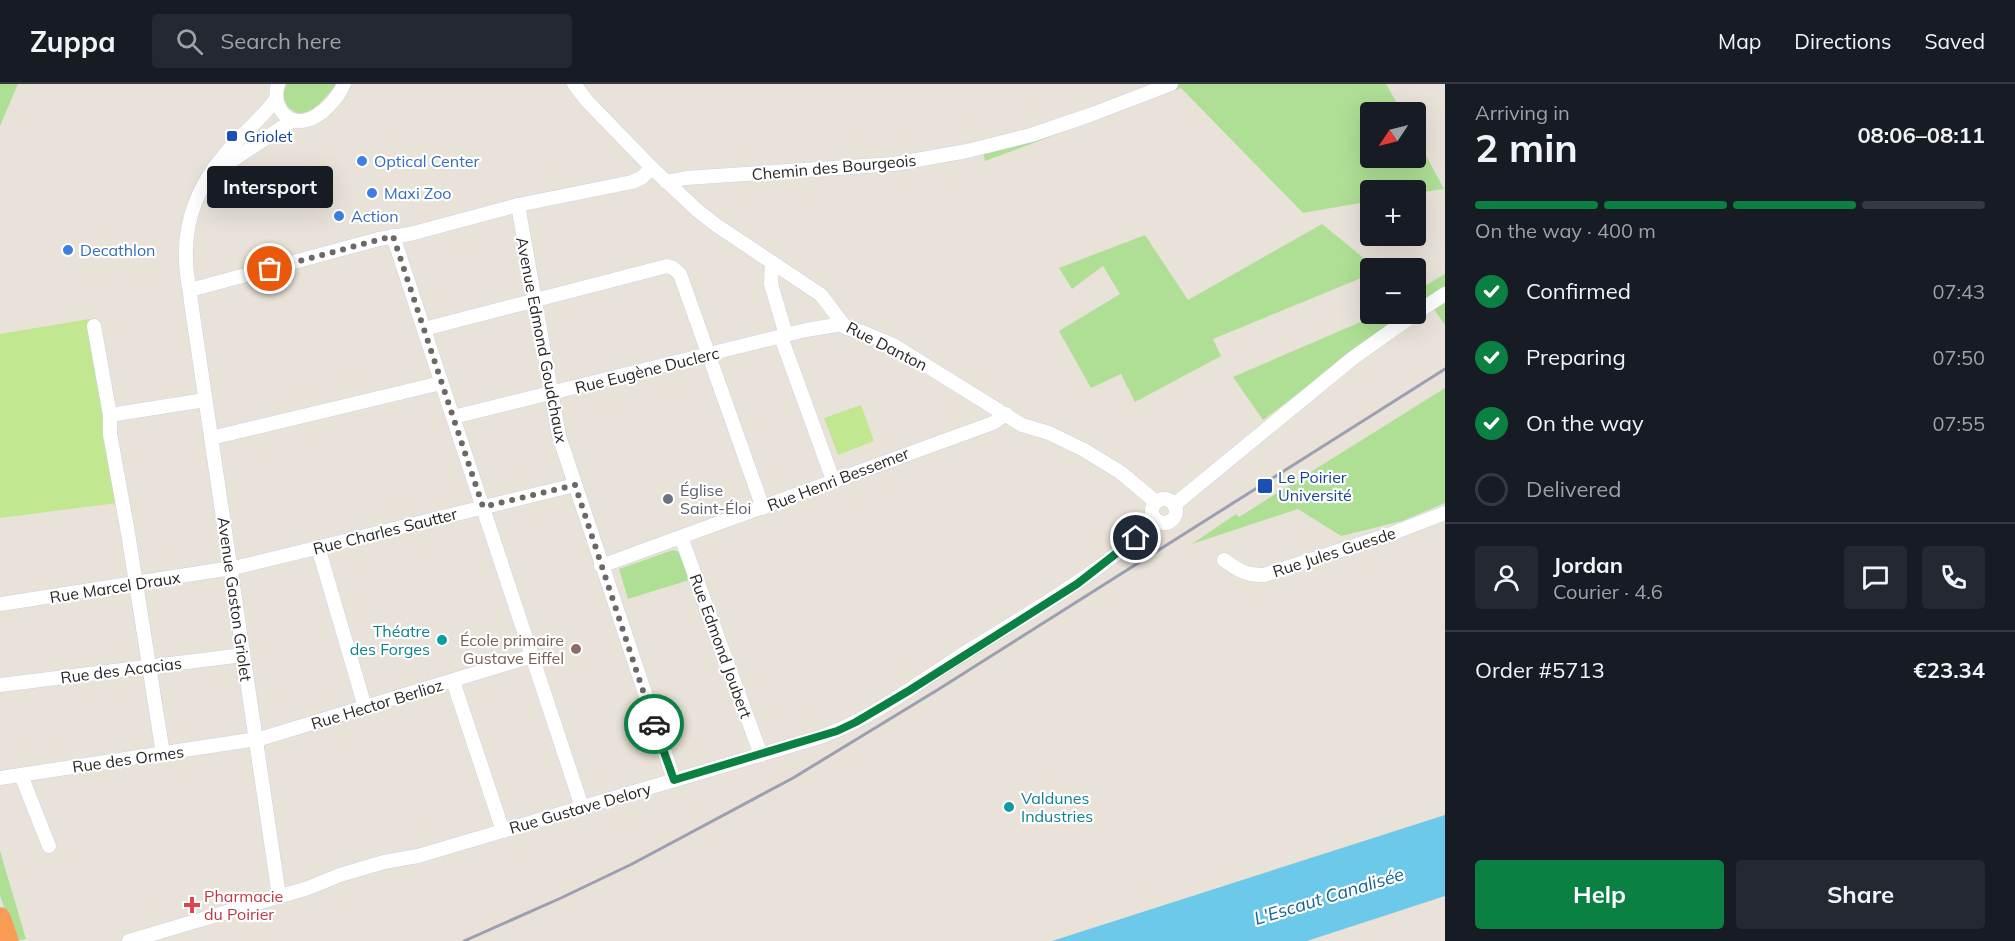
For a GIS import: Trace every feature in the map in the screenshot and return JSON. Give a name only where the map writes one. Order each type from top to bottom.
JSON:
[{"type":"highway","points":[[0,918],[8,941]]},
{"type":"street","points":[[278,84],[276,99],[279,110],[293,120],[302,121],[317,116],[338,94],[344,84]]},
{"type":"street","name":"Rue Danton","points":[[574,84],[587,101],[666,182],[709,220],[821,295],[848,329],[862,332],[902,350],[1022,425],[1049,433],[1094,455],[1120,472],[1156,502]]},
{"type":"street","name":"Chemin des Bourgeois","points":[[666,182],[686,178],[894,164],[967,151],[1031,135],[1171,84]]},
{"type":"street","name":"Avenue Gaston Griolet","points":[[276,99],[265,114],[225,153],[198,196],[188,223],[186,261],[279,896]]},
{"type":"street","points":[[209,177],[293,120]]},
{"type":"street","points":[[190,296],[393,236],[410,234],[518,205],[632,182],[641,178],[652,168]]},
{"type":"street","name":"Avenue Edmond Goudchaux","points":[[518,205],[533,301],[559,436],[674,780]]},
{"type":"street","points":[[393,236],[582,807]]},
{"type":"street","points":[[772,262],[771,284],[783,336],[833,480]]},
{"type":"street","points":[[424,329],[667,266],[676,269],[680,274],[763,508]]},
{"type":"street","points":[[1426,306],[1445,294]]},
{"type":"street","name":"Rue Eugène Duclerc","points":[[453,417],[806,330],[842,324]]},
{"type":"street","points":[[1174,504],[1353,358],[1401,324]]},
{"type":"street","points":[[94,326],[162,754]]},
{"type":"street","points":[[211,438],[441,383]]},
{"type":"street","points":[[110,416],[206,400]]},
{"type":"street","name":"Rue Henri Bessemer","points":[[601,566],[993,423],[1006,414]]},
{"type":"street","name":"Rue Charles Sautter","points":[[230,568],[575,485]]},
{"type":"street","points":[[1166,499],[1174,504],[1175,514],[1170,521],[1163,523],[1156,520],[1152,512],[1156,502],[1166,499]]},
{"type":"street","name":"Rue Jules Guesde","points":[[1224,560],[1244,573],[1264,574],[1388,536],[1445,513]]},
{"type":"street","name":"Rue Gustave Delory","points":[[129,941],[309,888],[340,875],[384,862],[418,856],[837,731],[880,708],[1077,584],[1156,520]]},
{"type":"street","name":"Rue Edmond Joubert","points":[[681,537],[761,755]]},
{"type":"street","points":[[318,547],[365,707]]},
{"type":"street","name":"Rue Marcel Draux","points":[[0,604],[230,568]]},
{"type":"street","name":"Rue des Acacias","points":[[0,685],[243,655]]},
{"type":"street","name":"Rue Hector Berlioz","points":[[255,740],[532,656]]},
{"type":"street","points":[[453,681],[503,831]]},
{"type":"street","name":"Rue des Ormes","points":[[0,778],[255,740]]},
{"type":"street","points":[[21,775],[49,846]]},
{"type":"green space","points":[[0,84],[18,84],[0,126]]},
{"type":"green space","points":[[287,84],[336,84],[319,104],[305,113],[298,113],[284,101],[284,90]]},
{"type":"green space","points":[[1153,84],[1386,84],[1396,102],[1360,102],[1360,168],[1426,168],[1426,156],[1444,189],[1426,192],[1426,180],[1360,180],[1360,203],[1303,213],[1181,88],[985,161],[981,144],[1061,121]]},
{"type":"green space","points":[[1322,224],[1364,258],[1360,258],[1360,279],[1213,339],[1221,356],[1135,402],[1121,374],[1091,388],[1059,331],[1120,294],[1103,266],[1072,289],[1059,268],[1145,235],[1188,300]]},
{"type":"green space","points":[[1445,274],[1445,325],[1426,299],[1426,285]]},
{"type":"green space","points":[[95,318],[117,503],[0,518],[0,334]]},
{"type":"green space","points":[[1360,322],[1390,324],[1263,420],[1233,377]]},
{"type":"green space","points":[[1445,388],[1445,503],[1402,521],[1341,536],[1298,509],[1192,544],[1236,514],[1239,517]]},
{"type":"green space","points":[[861,405],[874,441],[838,455],[824,418]]},
{"type":"green space","points":[[673,550],[679,552],[689,580],[628,599],[619,569]]},
{"type":"green space","points":[[0,851],[26,939],[15,941],[0,895]]},
{"type":"water","name":"L'Escaut Canalisée","points":[[1445,815],[1445,896],[1307,941],[1052,941]]},
{"type":"railway","points":[[464,941],[632,864],[793,778],[939,689],[1445,369]]},
{"type":"way so far","points":[[270,269],[393,236],[483,507],[575,485],[654,724]]},
{"type":"place","name":"Griolet","points":[[232,136]]},
{"type":"place","name":"Optical Center","points":[[362,161]]},
{"type":"place","name":"Maxi Zoo","points":[[372,193]]},
{"type":"place","name":"Action","points":[[339,216]]},
{"type":"place","name":"Decathlon","points":[[68,250]]},
{"type":"place","name":"Intersport","points":[[270,269]]},
{"type":"place","name":"Le Poirier Université","points":[[1265,486]]},
{"type":"place","name":"Église Saint-Éloi","points":[[668,499]]},
{"type":"place","name":"Théatre des Forges","points":[[442,640]]},
{"type":"place","name":"École primaire Gustave Eiffel","points":[[576,649]]},
{"type":"place","name":"Valdunes Industries","points":[[1009,807]]},
{"type":"place","name":"Pharmacie du Poirier","points":[[192,905]]},
{"type":"route","points":[[654,724],[674,780],[837,731],[910,690],[1077,584],[1136,538]]}]
